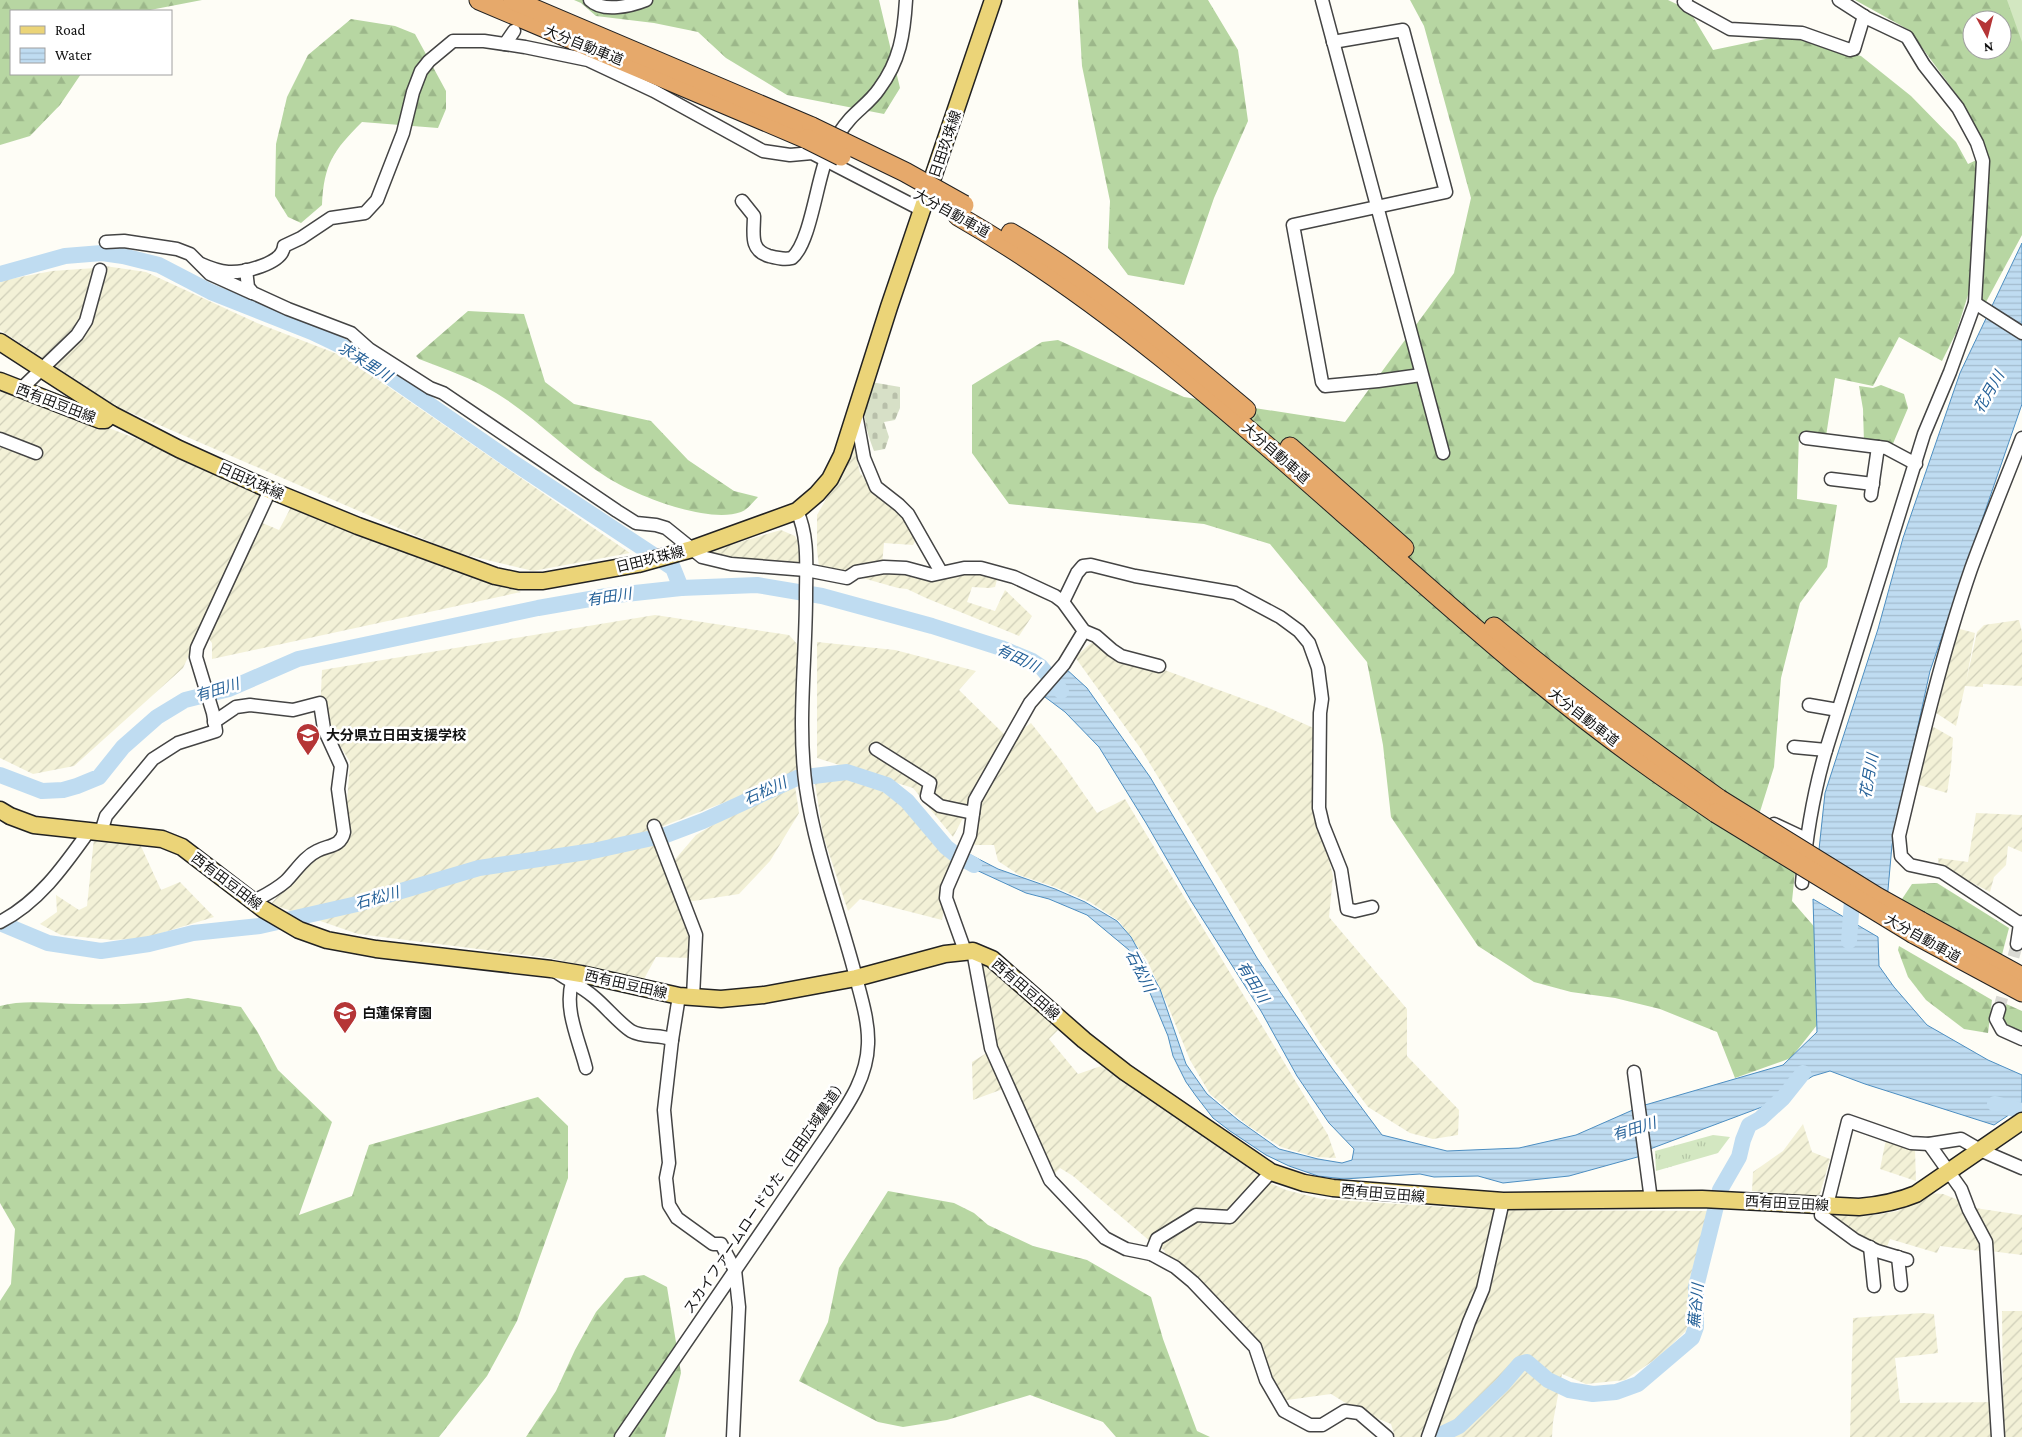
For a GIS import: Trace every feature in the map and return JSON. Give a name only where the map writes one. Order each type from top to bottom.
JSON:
[{"type":"highway","name":"大分自動車道","points":[[479,0],[809,133]]},
{"type":"highway","name":"大分自動車道","points":[[513,0],[809,133],[899,183],[961,211],[1081,296],[1156,354],[1261,439],[1519,665],[1647,766],[1877,897],[1917,928],[2022,992]]},
{"type":"highway","name":"大分自動車道","points":[[1917,928],[2022,977]]},
{"type":"main road","name":"日田玖珠線","points":[[0,342],[110,414],[179,449],[270,490],[471,569],[519,581],[543,581],[592,573],[692,549],[796,510],[817,494],[830,479],[842,455],[993,0]]},
{"type":"main road","name":"西有田豆田線","points":[[7,386],[100,420],[105,420],[110,414]]},
{"type":"main road","name":"西有田豆田線","points":[[0,810],[25,823],[172,841],[258,906],[299,930],[349,945],[551,969],[686,997],[721,999],[764,995],[856,978],[945,954],[969,951],[992,959],[1084,1040],[1125,1072],[1271,1172],[1304,1183],[1333,1188],[1503,1201],[1702,1199],[1859,1207],[1897,1202],[1916,1194],[2022,1121]]},
{"type":"street","points":[[590,0],[595,5],[604,7],[635,4],[646,0]]},
{"type":"street","points":[[742,201],[754,216],[753,238],[756,248],[762,254],[777,258],[792,258],[800,249],[804,238],[829,151],[849,120],[878,91],[888,76],[903,38],[906,0]]},
{"type":"street","points":[[1322,0],[1409,332],[1412,334],[1420,374],[1443,453]]},
{"type":"street","points":[[1686,0],[1684,2],[1688,6],[1730,29],[1802,33],[1850,50],[1854,49],[1864,16]]},
{"type":"street","points":[[1802,883],[1806,839],[1817,779],[1924,434],[1950,372],[1975,303],[1983,161],[1977,143],[1958,108],[1924,65],[1907,37],[1864,16],[1839,0]]},
{"type":"street","points":[[1333,42],[1403,30],[1446,192],[1293,225],[1322,382],[1325,386],[1378,382],[1420,374]]},
{"type":"street","points":[[505,44],[514,31]]},
{"type":"street","points":[[201,264],[229,272],[246,270],[277,259],[284,252],[284,246],[301,238],[331,218],[365,213],[377,200],[403,133],[413,92],[421,71],[429,61],[452,41],[484,41],[588,60],[654,91],[763,151],[790,155],[812,154],[922,210]]},
{"type":"street","points":[[106,242],[124,241],[177,249],[190,254],[210,274],[351,333],[369,349],[430,388],[443,394],[636,523],[666,528],[702,557],[730,564],[806,570],[847,578],[856,572],[884,567],[906,568],[932,575],[941,572],[981,568],[1014,577],[1050,594],[1063,602],[1084,631],[1096,636],[1121,656],[1159,666]]},
{"type":"street","points":[[7,386],[42,369],[77,336],[86,321],[100,270]]},
{"type":"street","points":[[246,270],[248,287],[253,293]]},
{"type":"street","points":[[1975,303],[2022,333]]},
{"type":"street","points":[[856,411],[864,458],[876,487],[908,514],[941,572]]},
{"type":"street","points":[[1806,438],[1886,448],[1916,464]]},
{"type":"street","points":[[2017,944],[2021,924],[1942,872],[1910,865],[1901,856],[1899,836],[1928,716],[1950,637],[1972,568],[2022,438]]},
{"type":"street","points":[[0,439],[36,453]]},
{"type":"street","points":[[1831,479],[1872,490],[1878,447]]},
{"type":"street","points":[[0,922],[13,916],[36,898],[95,831],[153,759],[178,743],[216,731],[214,717],[196,657],[197,648],[270,490]]},
{"type":"street","name":"スカイファームロードひた（日田広域農道）","points":[[621,1437],[853,1097],[864,1074],[868,1044],[865,1015],[815,836],[806,788],[802,720],[806,641],[806,570],[804,528],[796,510]]},
{"type":"street","points":[[1063,602],[1077,573],[1083,566],[1091,565],[1136,576],[1235,594],[1280,617],[1299,631],[1309,643],[1318,668],[1322,699],[1320,713],[1319,808],[1323,825],[1341,870],[1347,909],[1355,911],[1372,907]]},
{"type":"street","points":[[1084,631],[1064,664],[1030,703],[975,800],[970,835],[946,888],[946,898],[969,951],[990,1048],[1050,1180],[1105,1238],[1126,1249],[1151,1254],[1175,1267],[1193,1282],[1255,1347],[1266,1380],[1284,1411],[1310,1425],[1322,1425],[1345,1411],[1358,1413],[1387,1437]]},
{"type":"street","points":[[214,717],[236,707],[250,705],[293,710],[320,703],[324,729],[341,766],[338,789],[344,832],[342,838],[338,843],[307,857],[258,906]]},
{"type":"street","points":[[1809,705],[1838,710]]},
{"type":"street","points":[[1794,747],[1826,750]]},
{"type":"street","points":[[876,749],[930,784],[927,796],[940,806],[973,814]]},
{"type":"street","points":[[1774,824],[1806,839]]},
{"type":"street","points":[[654,826],[696,935],[686,997],[672,1040],[664,1110],[669,1164],[666,1178],[669,1205],[677,1218],[713,1244],[721,1244],[735,1270],[739,1307],[732,1437]]},
{"type":"street","points":[[551,969],[592,995],[628,1029],[637,1034],[650,1037],[666,1037],[672,1040]]},
{"type":"street","points":[[572,982],[568,995],[569,1006],[586,1068]]},
{"type":"street","points":[[1999,1009],[1996,1019],[2002,1030],[2022,1040]]},
{"type":"street","points":[[1634,1072],[1651,1200]]},
{"type":"street","points":[[1901,1285],[1902,1258],[1855,1240],[1821,1215],[1848,1121],[1911,1143],[1929,1144],[1961,1139],[1984,1147],[2022,1168]]},
{"type":"street","points":[[1929,1144],[1961,1189],[1969,1210],[1986,1242],[1998,1437]]},
{"type":"street","points":[[1151,1254],[1157,1239],[1196,1215],[1230,1217],[1271,1172]]},
{"type":"street","points":[[1428,1437],[1469,1322],[1483,1289],[1503,1201]]},
{"type":"street","points":[[1870,1247],[1874,1286]]},
{"type":"shaded area","points":[[105,266],[146,272],[257,323],[345,357],[630,553],[533,571],[454,552],[113,405],[52,364],[87,329]]},
{"type":"shaded area","points":[[95,268],[83,320],[67,340],[44,359],[0,330],[0,281],[52,271]]},
{"type":"shaded area","points":[[0,386],[140,440],[263,495],[183,668],[74,766],[33,774],[0,758]]},
{"type":"shaded area","points":[[853,441],[860,473],[871,486],[904,515],[917,538],[913,545],[884,543],[882,565],[845,574],[819,567],[817,515],[840,475]]},
{"type":"shaded area","points":[[291,507],[521,592],[212,659],[212,643],[206,635],[260,522],[279,530]]},
{"type":"shaded area","points":[[781,530],[795,536],[801,547],[801,566],[725,559],[707,554],[709,551]]},
{"type":"shaded area","points":[[958,572],[998,576],[995,587],[972,587],[967,602],[995,611],[1005,590],[1032,616],[1019,636],[907,589],[859,577],[860,573]]},
{"type":"shaded area","points":[[655,615],[789,635],[797,644],[797,770],[736,798],[650,831],[693,937],[692,958],[656,957],[644,979],[549,958],[358,934],[271,904],[310,858],[344,842],[350,762],[320,713],[322,670]]},
{"type":"shaded area","points":[[2019,620],[2022,632],[2022,686],[1983,684],[1983,687],[1965,686],[1956,726],[1933,711],[1956,628],[1975,633],[1966,682],[1977,632],[1984,625]]},
{"type":"shaded area","points":[[1096,639],[1159,668],[1271,709],[1318,730],[1317,810],[1333,876],[1329,917],[1407,1009],[1407,1056],[1459,1110],[1458,1135],[1433,1139],[1410,1133],[1368,1107],[1320,1043],[1141,749],[1075,657]]},
{"type":"shaded area","points":[[817,642],[895,650],[976,671],[959,690],[1006,736],[953,837],[913,788],[817,758]]},
{"type":"shaded area","points":[[1031,723],[1061,761],[1097,813],[1125,799],[1328,1135],[1336,1158],[1316,1157],[1281,1147],[1247,1125],[1210,1094],[1190,1060],[1147,960],[1119,921],[1090,902],[1055,887],[1019,875],[998,861],[994,845],[969,845],[981,798],[1016,734]]},
{"type":"shaded area","points":[[1930,725],[1953,738],[1947,793],[1916,784]]},
{"type":"shaded area","points":[[843,779],[861,783],[888,794],[920,821],[954,860],[942,920],[860,899],[848,911],[823,835],[815,783]]},
{"type":"shaded area","points":[[795,786],[799,813],[770,861],[739,894],[687,902],[672,863],[696,835],[730,815]]},
{"type":"shaded area","points":[[1976,813],[2022,815],[2022,852],[2008,846],[2006,865],[1994,877],[1990,892],[1939,866],[1938,858],[1968,862]]},
{"type":"shaded area","points":[[94,838],[140,844],[161,890],[180,882],[214,917],[145,938],[113,940],[61,935],[40,924],[57,912],[56,895],[79,910],[87,906]]},
{"type":"shaded area","points":[[978,966],[990,966],[1058,1030],[1049,1039],[1078,1074],[1101,1066],[1270,1183],[1286,1190],[1321,1199],[1490,1210],[1708,1211],[1690,1278],[1692,1305],[1686,1331],[1660,1356],[1625,1380],[1586,1384],[1562,1374],[1552,1437],[1395,1437],[1391,1424],[1357,1410],[1331,1394],[1280,1401],[1269,1379],[1263,1347],[1201,1286],[1166,1255],[1164,1250],[1151,1242],[1073,1176],[1060,1168],[1054,1174],[1014,1085],[973,1100],[972,1062],[998,1046]]},
{"type":"shaded area","points":[[1803,1124],[1812,1152],[1830,1159],[1819,1197],[1752,1191],[1753,1172],[1783,1151]]},
{"type":"shaded area","points":[[1886,1139],[1915,1150],[1916,1181],[1880,1169]]},
{"type":"shaded area","points":[[1929,1193],[1943,1194],[1961,1201],[1978,1236],[1980,1251],[1940,1246],[1937,1253],[1890,1239],[1886,1249],[1856,1237],[1831,1214],[1875,1215],[1898,1211]]},
{"type":"shaded area","points":[[1975,1208],[2022,1215],[2022,1255],[1990,1251]]},
{"type":"shaded area","points":[[2002,1311],[2022,1311],[2022,1437],[1850,1437],[1853,1318],[1922,1313],[1934,1314],[1938,1353],[1895,1358],[1900,1403],[2003,1402]]},
{"type":"green space","points":[[0,0],[202,0],[150,10],[10,10],[10,75],[80,75],[60,105],[30,136],[0,145]]},
{"type":"green space","points":[[574,0],[879,0],[900,88],[884,114],[787,95],[726,58],[698,32],[654,23],[596,16],[581,3]]},
{"type":"green space","points":[[1078,0],[1208,0],[1238,50],[1248,121],[1214,198],[1184,285],[1128,275],[1108,248],[1110,201],[1082,66]]},
{"type":"green space","points":[[1410,0],[1668,0],[1689,10],[1713,50],[1785,35],[1861,56],[1911,96],[1956,142],[1968,164],[1987,155],[1962,102],[1909,30],[1855,0],[2022,0],[2022,235],[1986,302],[1968,295],[1956,333],[1942,361],[1899,337],[1873,386],[1835,378],[1826,436],[1799,434],[1797,499],[1837,505],[1827,567],[1800,603],[1781,678],[1774,767],[1758,818],[1798,843],[1792,901],[1824,938],[1825,1015],[1791,1058],[1735,1078],[1717,1032],[1660,1009],[1615,998],[1571,992],[1534,982],[1478,946],[1391,817],[1383,745],[1367,662],[1270,544],[1204,524],[1009,504],[972,453],[972,385],[1042,342],[1058,340],[1184,397],[1345,422],[1454,273],[1471,198],[1424,26]]},
{"type":"green space","points":[[2007,0],[2022,0],[2022,42],[2012,10]]},
{"type":"green space","points":[[351,19],[395,26],[415,34],[446,91],[446,109],[438,128],[362,122],[344,141],[332,159],[325,179],[322,205],[301,223],[288,217],[275,196],[276,144],[287,97],[308,55]]},
{"type":"green space","points":[[468,311],[524,314],[545,382],[574,404],[651,421],[688,460],[734,491],[758,497],[748,508],[741,512],[727,515],[692,511],[636,493],[608,478],[579,458],[525,413],[496,393],[468,378],[419,359],[416,356]]},
{"type":"green space","points":[[871,382],[900,387],[900,408],[895,420],[884,422],[889,437],[885,449],[874,451],[865,417],[866,402]]},
{"type":"green space","points":[[1881,385],[1904,394],[1908,408],[1892,446],[1864,443],[1863,409],[1859,386],[1873,388]]},
{"type":"green space","points":[[1937,883],[2009,928],[1999,966],[1898,914],[1902,899],[1912,884]]},
{"type":"green space","points":[[1899,946],[1992,1000],[1988,1033],[1964,1029],[1926,1000],[1908,977],[1898,950]]},
{"type":"green space","points":[[188,998],[241,1007],[257,1031],[278,1070],[332,1122],[299,1215],[352,1196],[369,1145],[538,1097],[568,1126],[568,1178],[517,1321],[487,1376],[439,1437],[0,1437],[0,1301],[11,1284],[15,1229],[0,1203],[0,1006],[29,1002],[134,1004]]},
{"type":"green space","points":[[2004,1003],[2022,1011],[2022,1036],[2005,1029],[2000,1018]]},
{"type":"green space","points":[[1713,1135],[1730,1137],[1718,1153],[1656,1171],[1655,1151]]},
{"type":"green space","points":[[888,1191],[954,1203],[974,1213],[988,1225],[1033,1246],[1087,1260],[1151,1297],[1163,1339],[1197,1431],[1210,1437],[1116,1437],[1103,1422],[1030,1395],[947,1420],[903,1427],[878,1422],[799,1381],[828,1322],[839,1268]]},
{"type":"green space","points":[[644,1275],[667,1287],[681,1373],[665,1437],[526,1437],[556,1391],[575,1350],[596,1312],[625,1278]]},
{"type":"water","points":[[2022,243],[2022,404],[1930,671],[1892,845],[1887,901],[1818,859],[1825,793],[1878,629],[1903,538],[1960,373]]},
{"type":"water","points":[[1065,668],[1087,688],[1150,777],[1257,958],[1332,1068],[1382,1135],[1447,1151],[1519,1148],[1576,1135],[1635,1109],[1641,1156],[1569,1176],[1503,1183],[1478,1176],[1434,1177],[1420,1174],[1344,1179],[1318,1176],[1289,1166],[1266,1155],[1213,1118],[1186,1082],[1173,1056],[1168,1036],[1145,981],[1129,950],[1087,915],[1049,899],[1026,893],[961,863],[967,853],[998,869],[1055,889],[1085,902],[1117,921],[1131,937],[1160,989],[1186,1064],[1207,1094],[1238,1120],[1279,1149],[1342,1163],[1352,1160],[1354,1149],[1329,1123],[1297,1076],[1261,1011],[1191,901],[1099,747],[1065,712],[1041,694]]},
{"type":"water","points":[[1813,899],[1878,937],[1879,966],[1894,987],[1927,1025],[1988,1060],[2022,1075],[2022,1106],[1994,1125],[1830,1071],[1813,1076],[1762,1107],[1650,1149],[1645,1105],[1783,1065],[1817,1032]]},
{"type":"waterway","name":"求来里川","points":[[0,274],[65,256],[102,253],[123,256],[159,265],[211,292],[312,332],[352,351],[511,461],[673,568],[681,588]]},
{"type":"waterway","name":"有田川","points":[[0,775],[42,791],[63,790],[77,786],[99,777],[123,747],[157,717],[185,700],[229,689],[298,659],[538,608],[607,596],[681,588],[757,585],[822,596],[932,626],[1001,648],[1032,661],[1041,667],[1061,691]]},
{"type":"waterway","name":"石松川","points":[[0,923],[48,943],[101,951],[149,944],[193,933],[260,926],[357,904],[479,868],[593,851],[666,835],[703,821],[797,778],[847,772],[887,785],[907,801],[946,847],[974,865]]},
{"type":"waterway","name":"花月川","points":[[1849,941],[1853,886]]},
{"type":"waterway","name":"蕪谷川","points":[[1436,1437],[1459,1426],[1502,1385],[1520,1364],[1527,1362],[1548,1380],[1569,1390],[1593,1394],[1616,1392],[1638,1384],[1692,1338],[1696,1327],[1696,1287],[1720,1190],[1739,1157],[1749,1125],[1760,1119],[1783,1098],[1803,1073]]},
{"type":"waterway","name":"花月川","points":[[1995,1104],[2022,1111]]},
{"type":"tunnel","points":[[1999,1009],[2017,944]]},
{"type":"place","name":"大分県立日田支援学校","points":[[308,756]]},
{"type":"place","name":"白蓮保育園","points":[[345,1034]]}]
